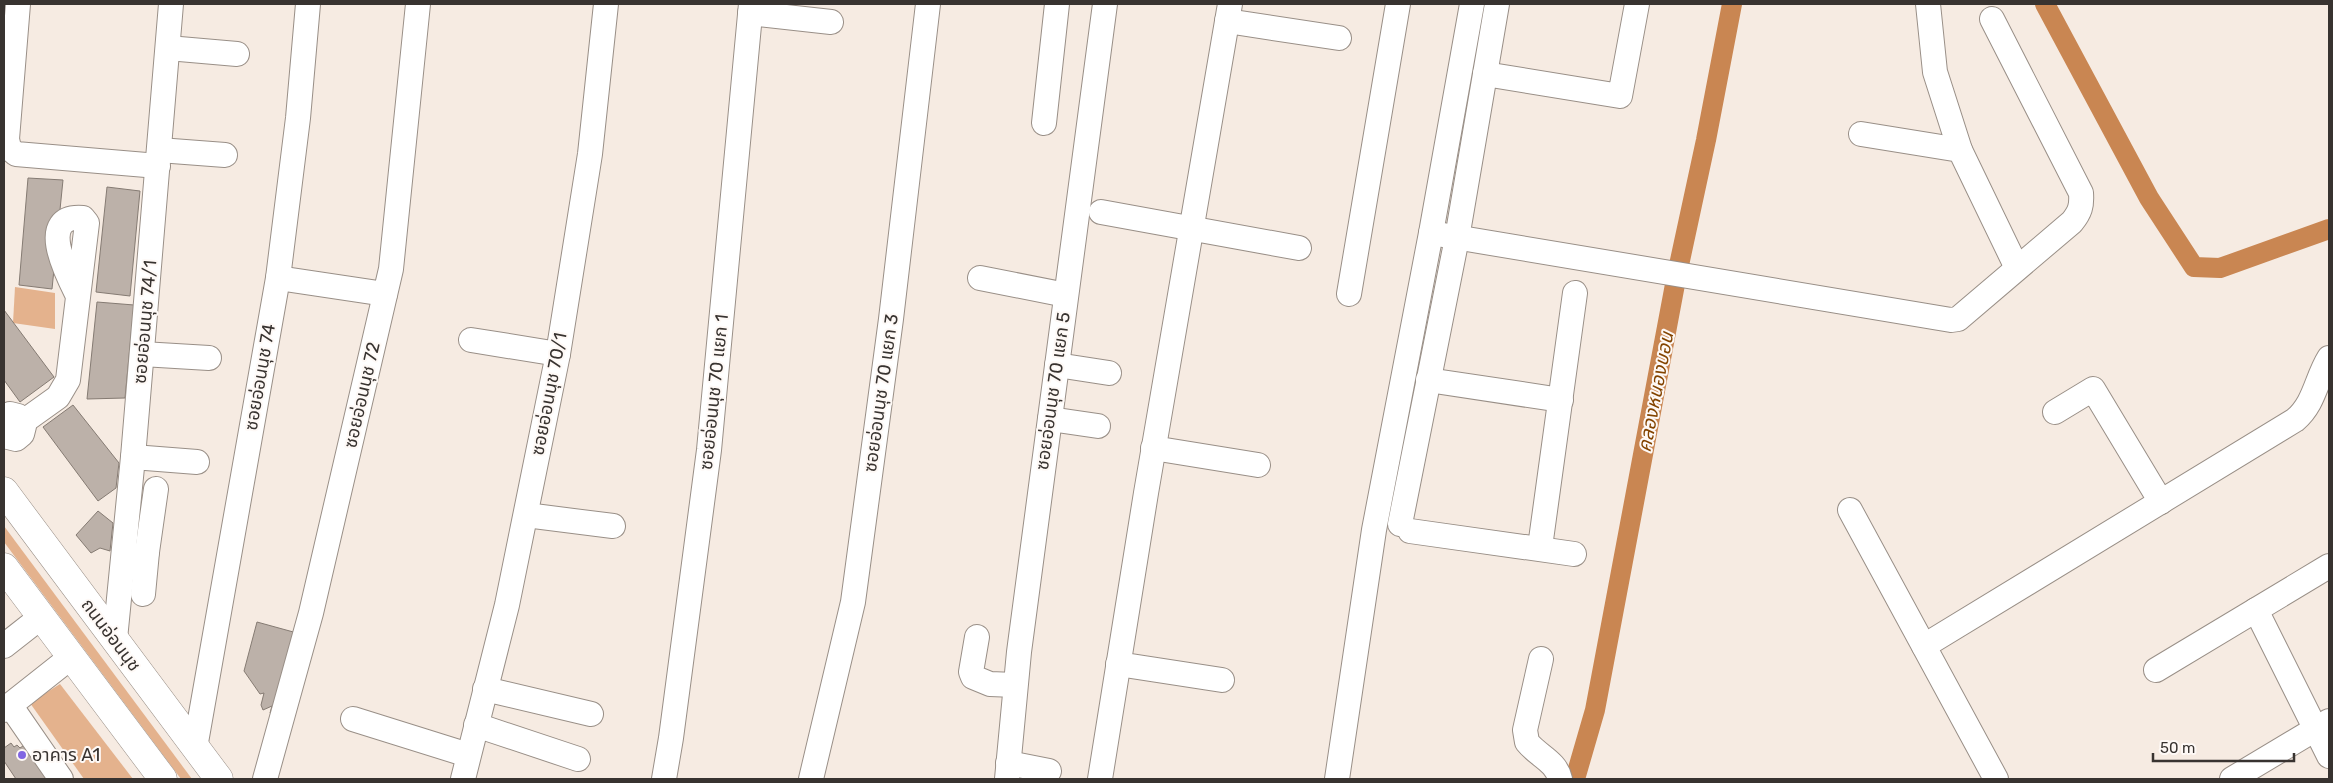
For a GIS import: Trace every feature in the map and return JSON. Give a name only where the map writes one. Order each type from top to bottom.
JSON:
[{"type":"main road","name":"ถนนอ่อนนุช","points":[[4,491],[219,779]]},
{"type":"main road","points":[[4,567],[163,779]]},
{"type":"street","points":[[18,4],[7,140],[9,148],[16,154],[158,158],[225,156]]},
{"type":"street","name":"ซอยอ่อนนุช 74/1","points":[[115,639],[124,564],[171,4]]},
{"type":"street","name":"ซอยอ่อนนุช 74","points":[[195,748],[278,278],[298,118],[308,4]]},
{"type":"street","name":"ซอยอ่อนนุช 72","points":[[265,779],[311,613],[390,269],[418,4]]},
{"type":"street","name":"ซอยอ่อนนุช 70/1","points":[[463,779],[507,605],[558,354],[590,154],[606,4]]},
{"type":"street","name":"ซอยอ่อนนุช 70 แยก 3","points":[[810,779],[853,602],[892,309],[928,4]]},
{"type":"street","points":[[1044,123],[1057,4]]},
{"type":"street","name":"ซอยอ่อนนุช 70 แยก 5","points":[[1008,771],[1015,685],[1105,4]]},
{"type":"street","points":[[1348,294],[1398,4]]},
{"type":"street","points":[[1337,779],[1374,530],[1431,233],[1472,4]]},
{"type":"street","points":[[1497,4],[1457,238],[1428,380],[1405,528],[1540,547],[1574,554]]},
{"type":"street","points":[[1485,74],[1620,96],[1637,4]]},
{"type":"street","points":[[1928,4],[1935,72],[1960,150],[2017,268]]},
{"type":"street","points":[[750,8],[831,22]]},
{"type":"street","name":"ซอยอ่อนนุช 70 แยก 1","points":[[664,779],[673,728],[708,456],[750,8]]},
{"type":"street","points":[[1100,779],[1153,448],[1228,12],[1339,38]]},
{"type":"street","points":[[1431,233],[1951,320],[1964,316],[2072,222],[2080,212],[2082,198],[1992,19]]},
{"type":"street","points":[[168,48],[237,54]]},
{"type":"street","points":[[1861,134],[1960,150]]},
{"type":"street","points":[[1101,212],[1299,248]]},
{"type":"street","points":[[278,278],[385,294]]},
{"type":"street","points":[[980,278],[1066,295]]},
{"type":"street","points":[[1540,547],[1575,293]]},
{"type":"street","points":[[8,431],[58,397],[68,380],[78,296]]},
{"type":"street","points":[[471,340],[558,354]]},
{"type":"street","points":[[142,354],[209,358]]},
{"type":"street","points":[[1924,646],[2295,420],[2305,412],[2314,398],[2321,372],[2329,358]]},
{"type":"street","points":[[1057,365],[1109,373]]},
{"type":"street","points":[[1428,380],[1561,400]]},
{"type":"street","points":[[2055,412],[2093,389],[2161,502]]},
{"type":"street","points":[[1050,419],[1098,426]]},
{"type":"street","points":[[1153,448],[1258,465]]},
{"type":"street","points":[[133,457],[197,462]]},
{"type":"street","points":[[142,594],[156,489]]},
{"type":"street","points":[[1850,510],[1996,779]]},
{"type":"street","points":[[526,515],[613,526]]},
{"type":"street","points":[[124,564],[147,552]]},
{"type":"street","points":[[2156,670],[2329,566]]},
{"type":"street","points":[[2256,610],[2322,726],[2329,756]]},
{"type":"street","points":[[4,646],[41,617]]},
{"type":"street","points":[[977,637],[972,667],[973,677],[990,684],[1015,685]]},
{"type":"street","points":[[61,779],[7,707],[71,657]]},
{"type":"street","points":[[1541,659],[1525,730],[1527,742],[1550,761],[1558,771],[1560,779]]},
{"type":"street","points":[[1118,664],[1222,680]]},
{"type":"street","points":[[485,689],[591,714]]},
{"type":"street","points":[[353,719],[468,755]]},
{"type":"street","points":[[476,726],[578,759]]},
{"type":"street","points":[[2232,779],[2322,726]]},
{"type":"street","points":[[1008,771],[1049,771]]},
{"type":"shaded area","points":[[15,287],[55,293],[55,329],[13,323]]},
{"type":"shaded area","points":[[4,526],[192,779],[181,779],[4,542]]},
{"type":"shaded area","points":[[60,684],[133,779],[84,779],[30,703]]},
{"type":"building","points":[[28,178],[63,180],[52,289],[19,285]]},
{"type":"building","points":[[107,187],[140,191],[130,296],[96,292]]},
{"type":"building","points":[[97,302],[134,305],[125,398],[87,399]]},
{"type":"building","points":[[4,310],[54,377],[20,402],[4,380]]},
{"type":"building","points":[[73,405],[119,463],[116,488],[98,501],[43,427]]},
{"type":"building","points":[[98,511],[113,523],[110,551],[100,548],[91,553],[76,535]]},
{"type":"building","points":[[257,622],[297,633],[275,715],[270,713],[272,706],[263,710],[261,705],[264,693],[260,694],[244,671]]},
{"type":"building","name":"อาคาร A1","points":[[30,741],[55,779],[16,779],[4,761],[4,748],[11,743],[14,747],[17,745],[20,748]]},
{"type":"waterway","name":"คลองหนองบอน","points":[[1575,779],[1595,710],[1676,279],[1706,140],[1732,4]]},
{"type":"waterway","points":[[2045,4],[2149,198],[2194,267],[2220,268],[2329,229]]},
{"type":"place","name":"อาคาร A1","points":[[22,755]]}]
